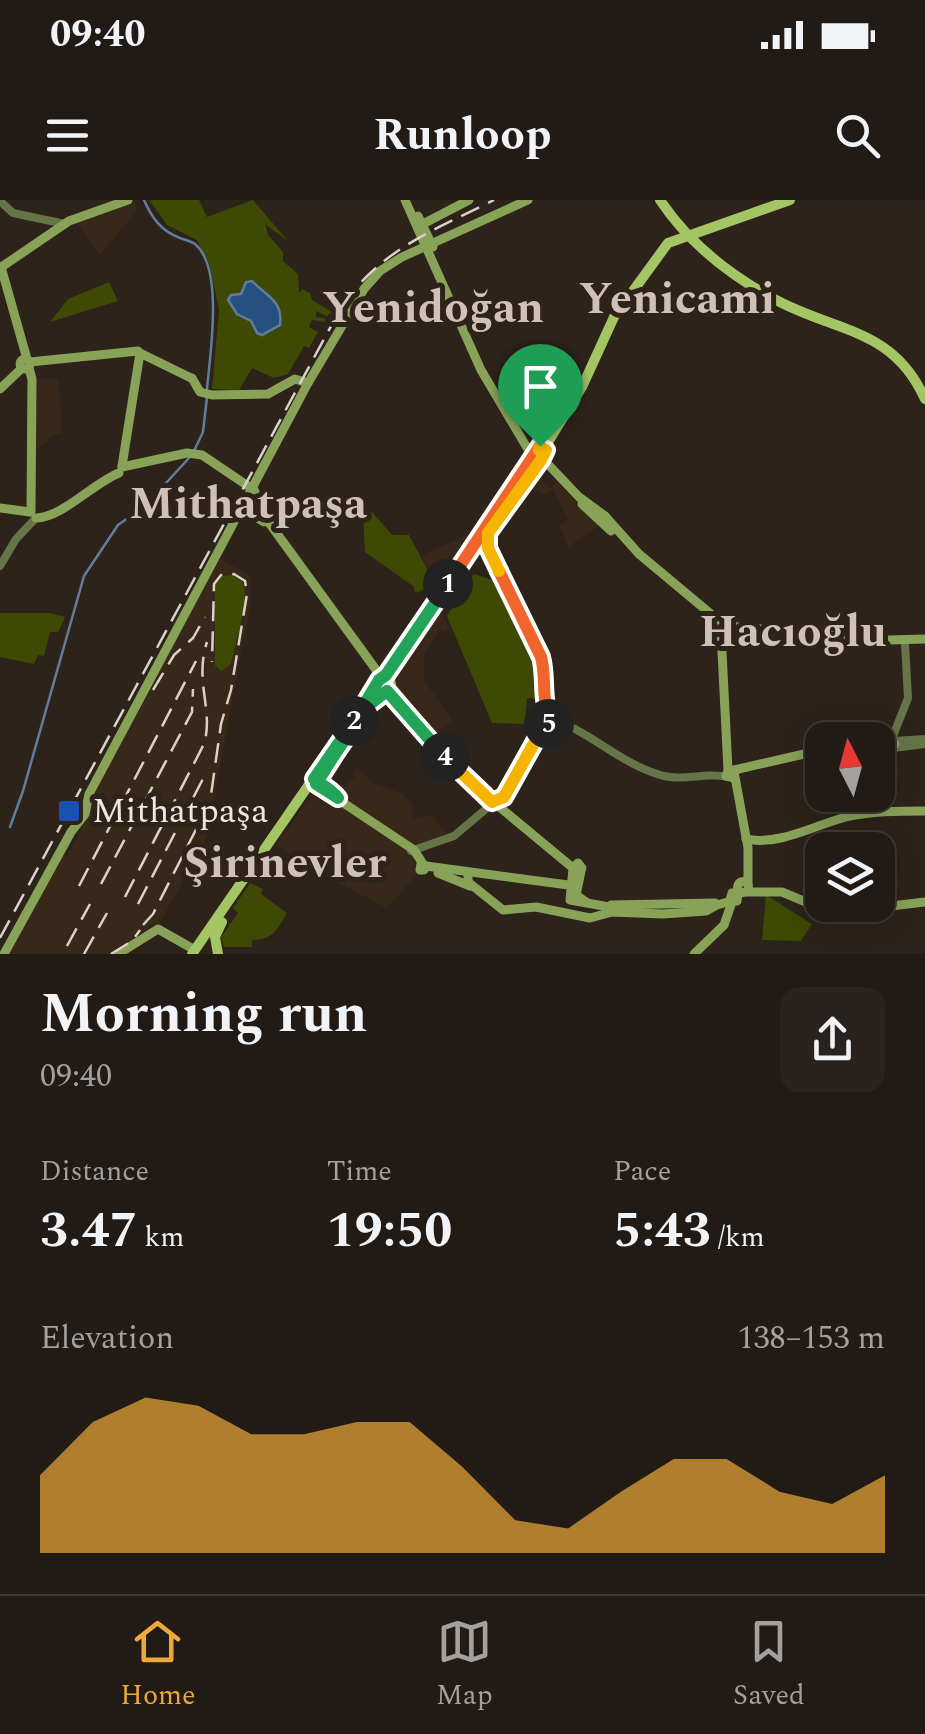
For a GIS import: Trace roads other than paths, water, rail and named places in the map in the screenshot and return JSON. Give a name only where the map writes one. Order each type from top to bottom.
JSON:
[{"type":"main road","points":[[33,515],[32,384],[1,270],[69,224],[128,200]]},
{"type":"main road","points":[[408,200],[489,379],[537,456],[726,632],[925,640]]},
{"type":"main road","points":[[418,221],[469,200]]},
{"type":"main road","points":[[87,804],[88,793],[249,489],[366,280],[389,260],[528,200]]},
{"type":"main road","points":[[384,684],[568,408],[610,316],[674,230],[663,200]]},
{"type":"main road","points":[[663,200],[690,235],[776,295],[893,346],[913,367],[925,388]]},
{"type":"main road","points":[[666,243],[776,200]]},
{"type":"main road","points":[[690,235],[700,237],[705,230],[790,200]]},
{"type":"main road","points":[[672,220],[774,299],[890,350],[909,370],[925,399]]},
{"type":"main road","points":[[0,386],[25,365],[138,353],[193,377],[208,393],[268,394],[292,380],[307,381]]},
{"type":"main road","points":[[120,469],[138,353]]},
{"type":"main road","points":[[4,953],[70,832],[85,814],[89,794],[307,381]]},
{"type":"main road","points":[[0,510],[33,515],[58,513],[120,469],[191,455],[249,489],[262,502]]},
{"type":"main road","points":[[257,477],[270,524],[384,684]]},
{"type":"main road","points":[[249,489],[264,522],[384,684],[459,769],[576,868],[573,893]]},
{"type":"main road","points":[[195,952],[222,920],[317,783],[504,504]]},
{"type":"main road","points":[[234,521],[249,514],[264,522]]},
{"type":"main road","points":[[726,632],[756,630],[906,644],[925,640]]},
{"type":"main road","points":[[697,954],[726,927],[746,872],[731,774],[726,632]]},
{"type":"main road","points":[[731,774],[805,757]]},
{"type":"main road","points":[[731,774],[747,844],[737,896]]},
{"type":"main road","points":[[317,783],[413,851],[426,867],[475,888]]},
{"type":"main road","points":[[195,952],[317,783]]},
{"type":"main road","points":[[747,844],[851,818],[925,812]]},
{"type":"main road","points":[[426,867],[573,893],[614,910],[663,914],[706,911],[737,896]]},
{"type":"main road","points":[[426,867],[573,893],[587,902],[648,906],[713,904],[737,896],[788,894],[832,912],[925,900]]},
{"type":"main road","points":[[468,876],[466,881],[503,910],[536,907],[590,918],[614,910]]},
{"type":"main road","points":[[216,954],[222,920]]},
{"type":"main road","points":[[118,954],[158,929],[195,952],[208,948],[216,954]]},
{"type":"street","points":[[0,201],[13,213],[69,224]]},
{"type":"street","points":[[0,566],[33,515]]},
{"type":"street","points":[[413,851],[454,836],[495,803],[549,720],[541,657],[490,552],[488,533]]},
{"type":"street","points":[[475,551],[490,552]]},
{"type":"street","points":[[895,735],[908,698],[906,644]]},
{"type":"street","points":[[549,720],[580,730],[606,750],[660,774],[731,774]]},
{"type":"street","points":[[895,744],[925,742]]},
{"type":"water","points":[[252,281],[279,310],[280,325],[262,335],[251,321],[237,314],[228,300],[231,295],[241,294],[246,282]]},
{"type":"waterway","points":[[144,200],[162,228],[195,244],[210,272],[213,313],[207,389]]},
{"type":"waterway","points":[[194,451],[203,432],[207,397]]},
{"type":"waterway","points":[[10,827],[84,576],[118,525],[145,506],[189,458]]},
{"type":"railway","points":[[0,938],[343,304],[393,254],[494,200]]},
{"type":"railway","points":[[143,925],[153,914],[210,802],[247,594],[245,581],[234,574],[221,575],[214,584],[212,662]]},
{"type":"railway","points":[[153,690],[174,655],[193,638],[205,617]]},
{"type":"railway","points":[[125,897],[204,744],[207,720],[202,670],[207,642]]},
{"type":"railway","points":[[79,886],[196,661]]},
{"type":"railway","points":[[101,884],[192,712],[193,689]]},
{"type":"railway","points":[[138,904],[205,775]]},
{"type":"railway","points":[[67,946],[90,904]]},
{"type":"railway","points":[[84,954],[107,913]]},
{"type":"railway","points":[[111,954],[132,941],[140,930]]},
{"type":"place","name":"Mithatpaşa","points":[[69,811]]},
{"type":"district","name":"Yenicami","points":[[677,299]]},
{"type":"district","name":"Yenidoğan","points":[[433,308]]},
{"type":"district","name":"Mithatpaşa","points":[[248,504]]},
{"type":"district","name":"Hacıoğlu","points":[[793,632]]},
{"type":"district","name":"Şirinevler","points":[[285,863]]}]
